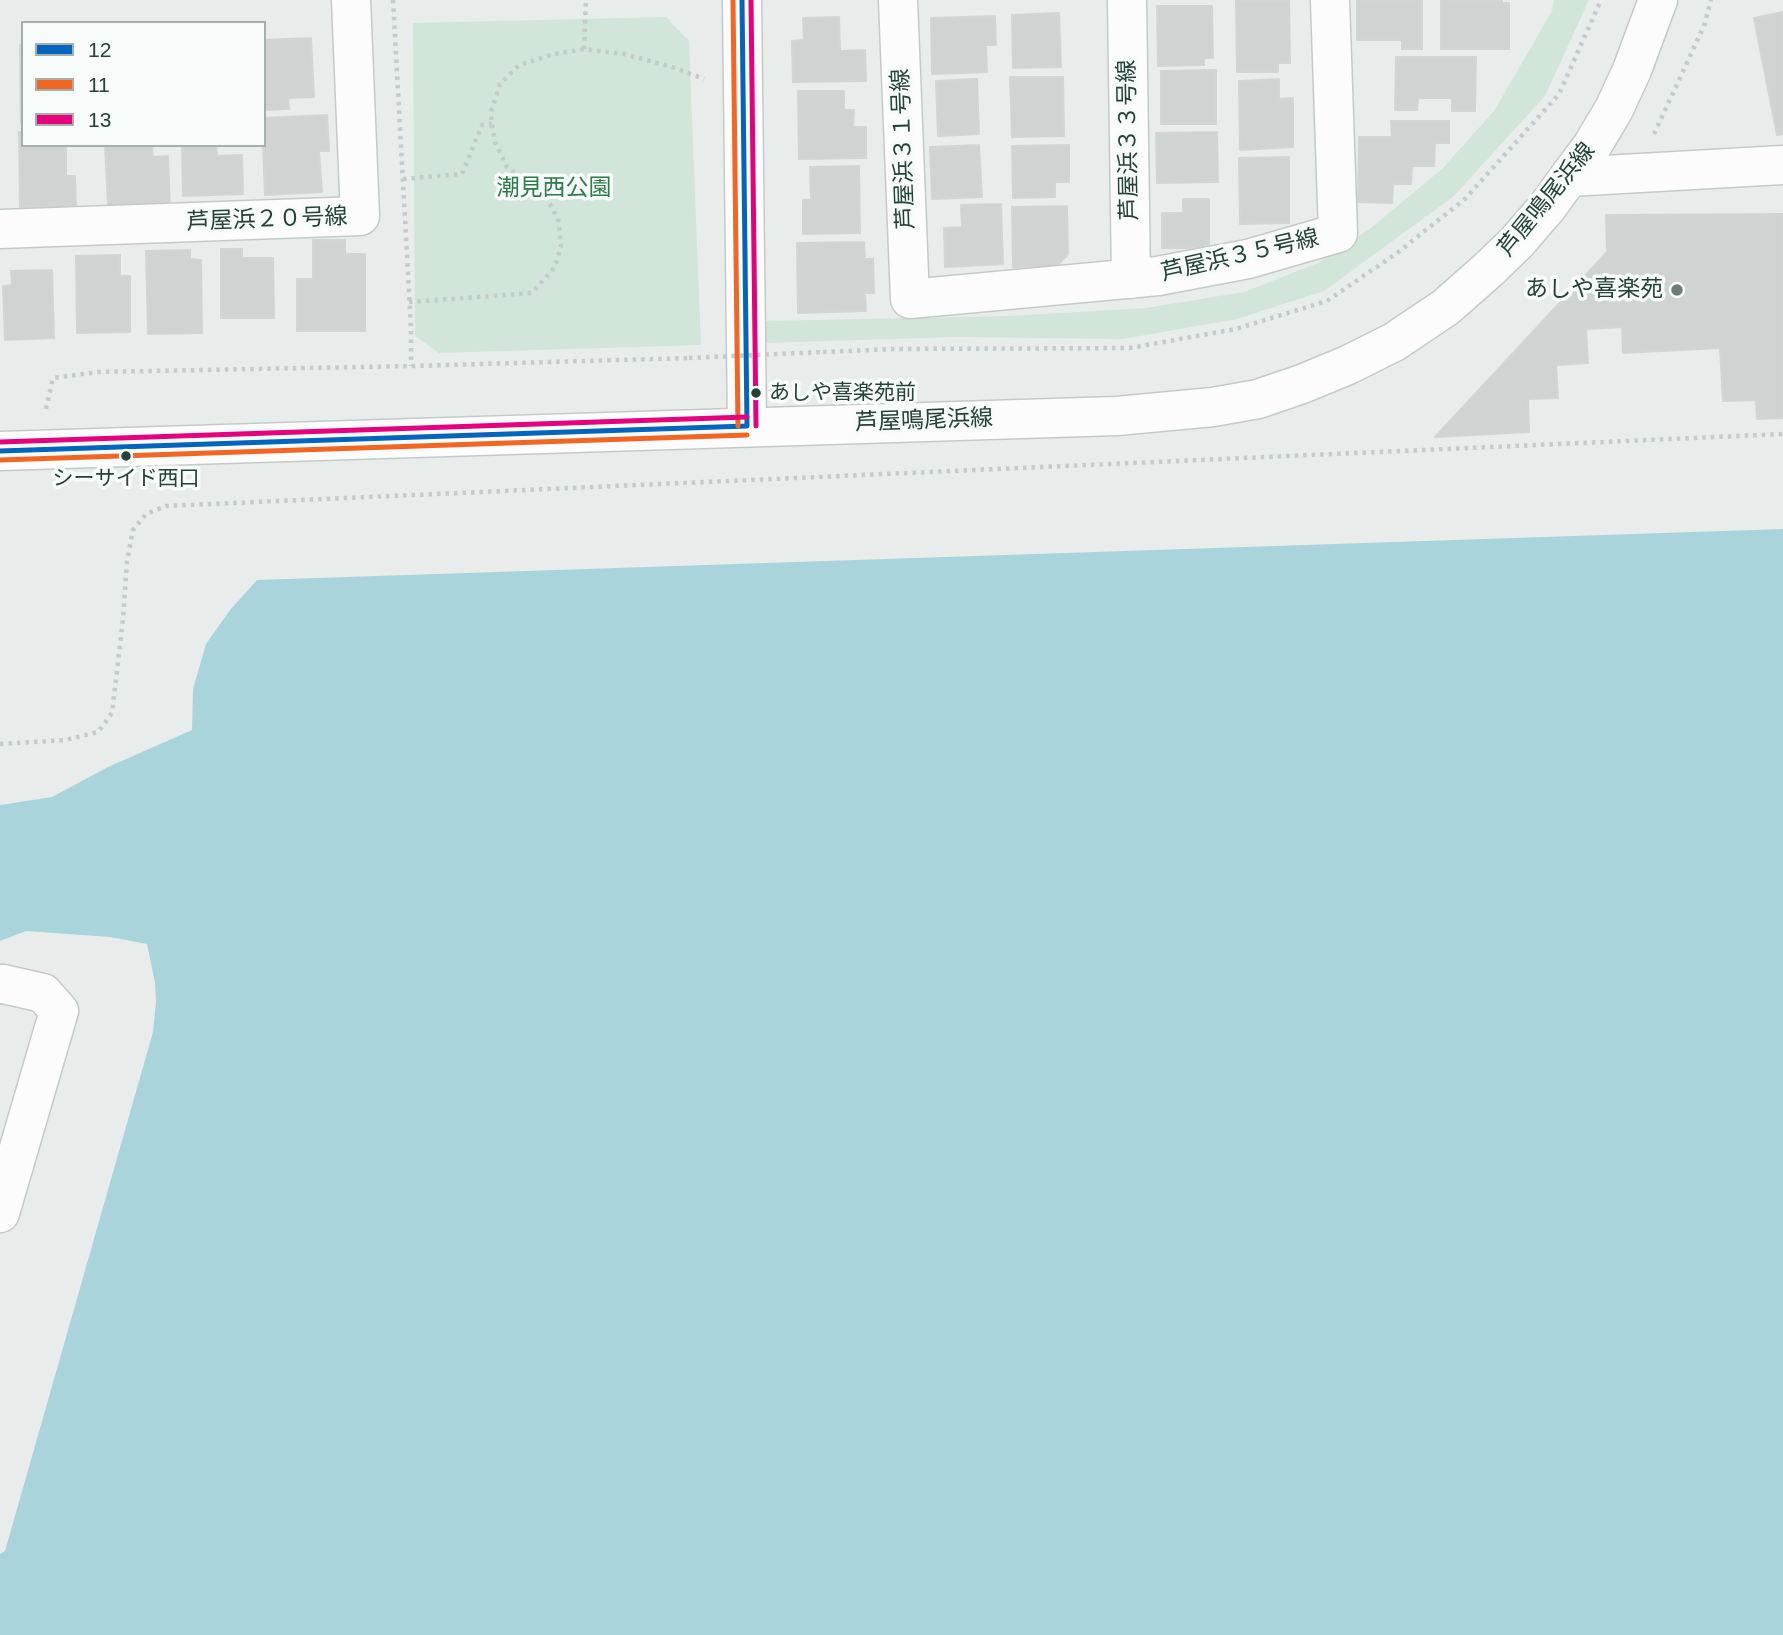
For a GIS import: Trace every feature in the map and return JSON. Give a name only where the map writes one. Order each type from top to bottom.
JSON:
[{"type":"street","name":"芦屋浜２０号線","points":[[0,229],[360,216],[351,0]]},
{"type":"street","points":[[742,0],[747,426]]},
{"type":"street","name":"芦屋浜３１号線","points":[[898,0],[910,299]]},
{"type":"street","name":"芦屋浜３３号線","points":[[1127,0],[1131,279]]},
{"type":"street","name":"芦屋浜３５号線","points":[[910,299],[1158,276],[1248,259],[1338,233],[1330,0]]},
{"type":"street","name":"芦屋鳴尾浜線","points":[[0,451],[1117,416],[1213,407],[1258,399],[1348,365],[1394,342],[1446,307],[1489,271],[1517,242],[1591,146],[1614,109],[1632,70],[1658,0]]},
{"type":"street","points":[[1569,177],[1783,165]]},
{"type":"street","points":[[1,984],[43,993],[59,1011],[1,1207]]},
{"type":"path","points":[[393,0],[411,366]]},
{"type":"path","points":[[584,49],[586,0]]},
{"type":"path","points":[[1637,173],[1704,26],[1711,0]]},
{"type":"path","points":[[409,302],[533,293],[555,267],[561,246],[558,218],[544,195],[507,167],[495,142],[491,112],[500,84],[519,65],[554,54],[584,49],[624,54],[672,67],[705,80]]},
{"type":"path","points":[[403,179],[462,174],[482,125],[492,124]]},
{"type":"path","points":[[46,409],[53,378],[98,372],[411,366],[823,352]]},
{"type":"path","points":[[0,744],[65,740],[98,732],[111,713],[127,561],[133,530],[146,514],[166,506],[1783,435]]},
{"type":"green space","points":[[1554,0],[1589,0],[1545,96],[1453,197],[1324,291],[1237,319],[1123,339],[955,337],[763,343],[761,321],[1008,316],[1146,308],[1244,292],[1318,263],[1371,228],[1442,169],[1494,111],[1552,11]]},
{"type":"green space","name":"潮見西公園","points":[[666,17],[689,41],[701,345],[439,353],[415,336],[413,23]]},
{"type":"water","points":[[1783,529],[1783,1635],[0,1635],[0,1554],[5,1551],[153,1032],[156,1002],[147,944],[110,937],[26,931],[0,941],[0,805],[52,797],[108,767],[192,730],[193,689],[206,644],[230,610],[257,580]]},
{"type":"building","points":[[1289,0],[1290,63],[1278,63],[1278,72],[1237,72],[1236,1]]},
{"type":"building","points":[[1357,0],[1422,0],[1422,49],[1402,49],[1402,40],[1357,40]]},
{"type":"building","points":[[1441,0],[1502,0],[1502,3],[1509,3],[1509,49],[1441,49]]},
{"type":"building","points":[[1157,6],[1212,6],[1213,58],[1204,58],[1204,65],[1158,66]]},
{"type":"building","points":[[1783,12],[1783,134],[1777,135],[1754,18]]},
{"type":"building","points":[[1059,13],[1061,67],[1013,68],[1012,15]]},
{"type":"building","points":[[995,16],[996,45],[986,45],[987,72],[932,74],[931,18]]},
{"type":"building","points":[[839,17],[840,51],[865,50],[866,81],[793,82],[792,41],[804,40],[803,18]]},
{"type":"building","points":[[311,38],[314,97],[288,98],[289,109],[266,110],[266,40]]},
{"type":"building","points":[[20,45],[21,45],[21,124]]},
{"type":"building","points":[[1396,57],[1476,57],[1475,111],[1452,111],[1452,98],[1418,98],[1417,110],[1395,110]]},
{"type":"building","points":[[1216,70],[1216,124],[1161,124],[1161,71]]},
{"type":"building","points":[[1010,77],[1063,77],[1064,136],[1012,137]]},
{"type":"building","points":[[977,79],[979,134],[938,136],[936,81]]},
{"type":"building","points":[[1279,79],[1279,99],[1293,98],[1293,147],[1240,150],[1239,81]]},
{"type":"building","points":[[798,91],[844,91],[844,110],[854,110],[853,127],[866,127],[866,158],[799,159]]},
{"type":"building","points":[[327,115],[329,151],[319,151],[322,192],[265,195],[263,147],[266,147],[266,118]]},
{"type":"building","points":[[1391,121],[1449,121],[1449,143],[1435,143],[1434,166],[1412,166],[1411,184],[1393,184],[1392,203],[1358,202],[1359,137],[1392,137]]},
{"type":"building","points":[[19,132],[21,147],[66,147],[66,176],[75,176],[76,206],[20,207]]},
{"type":"building","points":[[1217,132],[1218,182],[1157,183],[1156,133]]},
{"type":"building","points":[[979,145],[982,197],[932,199],[930,147]]},
{"type":"building","points":[[1069,145],[1069,182],[1055,182],[1055,197],[1013,198],[1012,146]]},
{"type":"building","points":[[105,147],[152,147],[153,157],[168,156],[170,212],[108,206]]},
{"type":"building","points":[[182,147],[216,147],[217,156],[242,155],[243,194],[183,196]]},
{"type":"building","points":[[1289,157],[1289,223],[1240,224],[1239,158]]},
{"type":"building","points":[[859,166],[860,233],[803,234],[803,200],[811,200],[810,167]]},
{"type":"building","points":[[1183,199],[1209,199],[1209,248],[1162,248],[1162,213],[1183,213]]},
{"type":"building","points":[[1001,204],[1003,264],[945,267],[944,228],[962,227],[961,205]]},
{"type":"building","points":[[1067,206],[1068,254],[1057,266],[1013,267],[1012,207]]},
{"type":"building","name":"あしや喜楽苑","points":[[1783,214],[1783,418],[1757,419],[1756,400],[1723,401],[1720,348],[1623,353],[1622,327],[1586,329],[1588,363],[1556,365],[1558,398],[1528,399],[1529,432],[1435,437],[1607,252],[1606,215]]},
{"type":"building","points":[[313,240],[345,240],[345,254],[365,254],[365,331],[297,331],[297,279],[313,279]]},
{"type":"building","points":[[864,242],[865,259],[873,259],[874,293],[865,293],[866,311],[798,313],[797,243]]},
{"type":"building","points":[[221,249],[242,249],[242,258],[273,258],[274,318],[221,318]]},
{"type":"building","points":[[190,250],[190,259],[201,260],[202,333],[148,334],[146,251]]},
{"type":"building","points":[[120,255],[120,276],[130,276],[130,332],[77,333],[76,256]]},
{"type":"building","points":[[52,270],[54,338],[5,340],[3,286],[12,285],[11,271]]},
{"type":"transit line","name":"11","points":[[733,0],[738,426]]},
{"type":"transit line","name":"12","points":[[742,0],[747,426]]},
{"type":"transit line","name":"13","points":[[751,0],[756,426]]},
{"type":"transit line","name":"13","points":[[0,442],[747,417]]},
{"type":"transit line","name":"12","points":[[0,451],[747,426]]},
{"type":"transit line","name":"11","points":[[0,460],[747,435]]},
{"type":"place","name":"あしや喜楽苑","points":[[1677,290]]},
{"type":"place","name":"あしや喜楽苑前","points":[[756,393]]},
{"type":"place","name":"シーサイド西口","points":[[126,456]]}]
